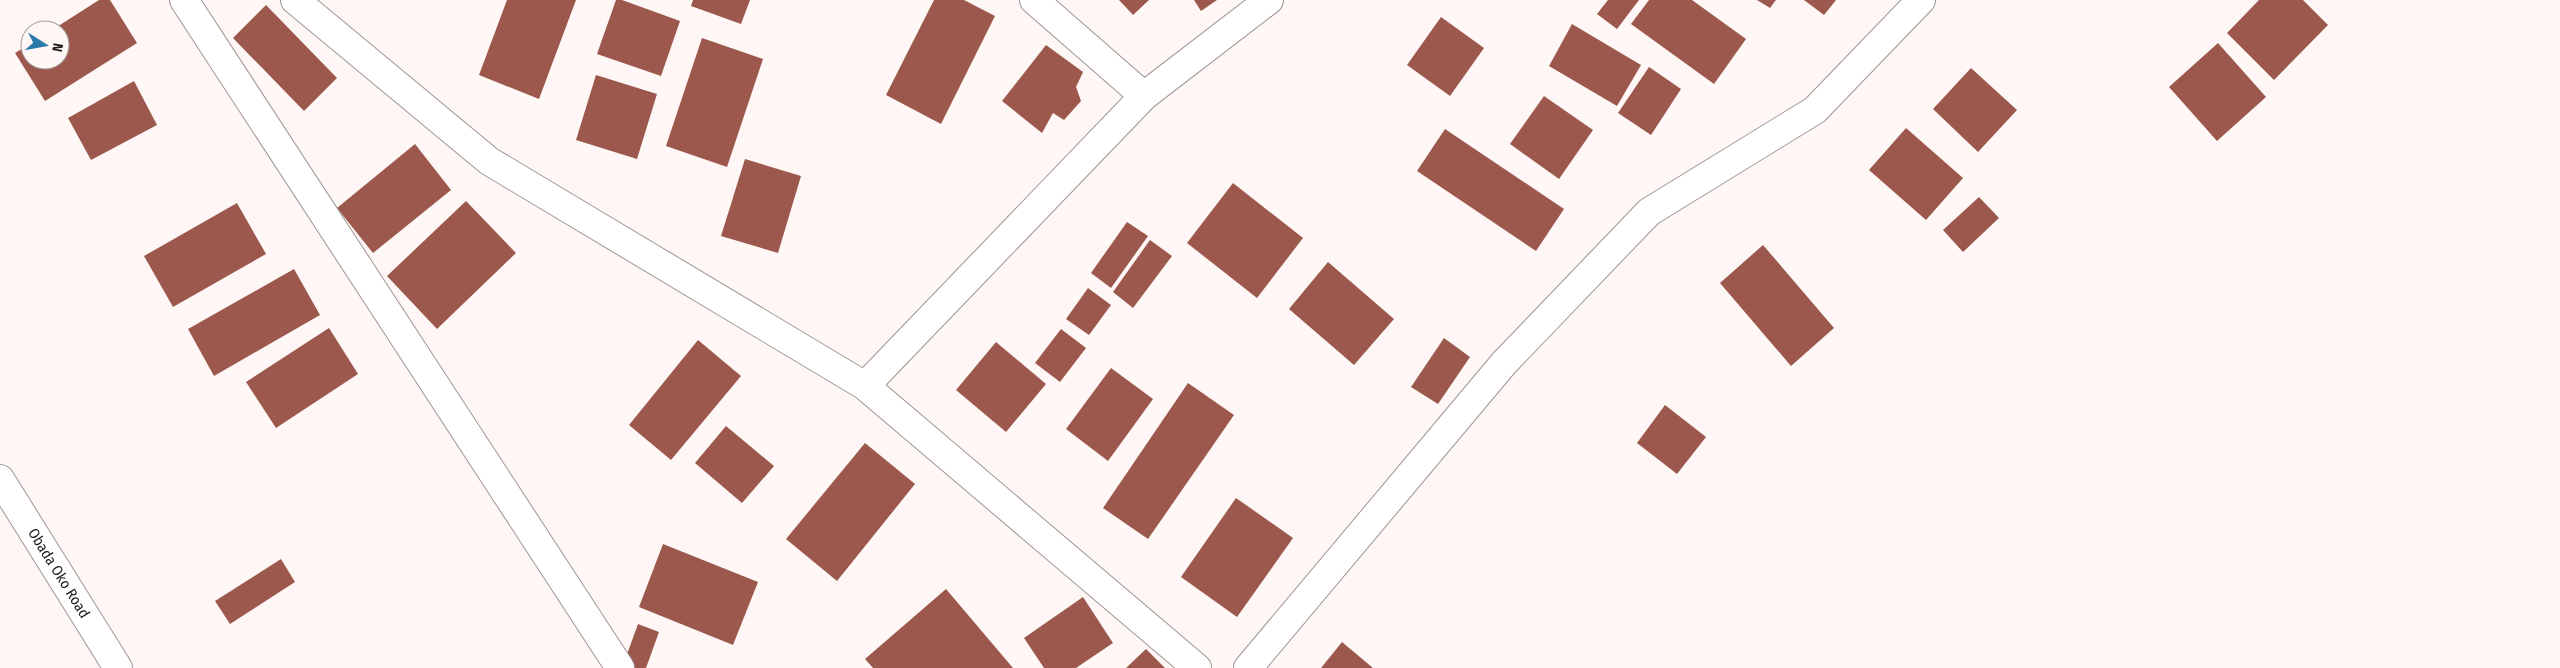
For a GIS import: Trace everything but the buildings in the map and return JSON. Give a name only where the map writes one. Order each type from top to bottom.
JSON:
[{"type":"street","points":[[184,0],[620,668]]},
{"type":"street","points":[[295,0],[489,161],[865,386],[1197,668]]},
{"type":"street","points":[[1034,0],[1144,96]]},
{"type":"street","points":[[865,386],[1144,96],[1269,0]]},
{"type":"street","points":[[1248,668],[1504,363],[1649,212],[1815,110],[1922,0]]},
{"type":"street","name":"Obada Oko Road","points":[[0,479],[118,668]]}]
